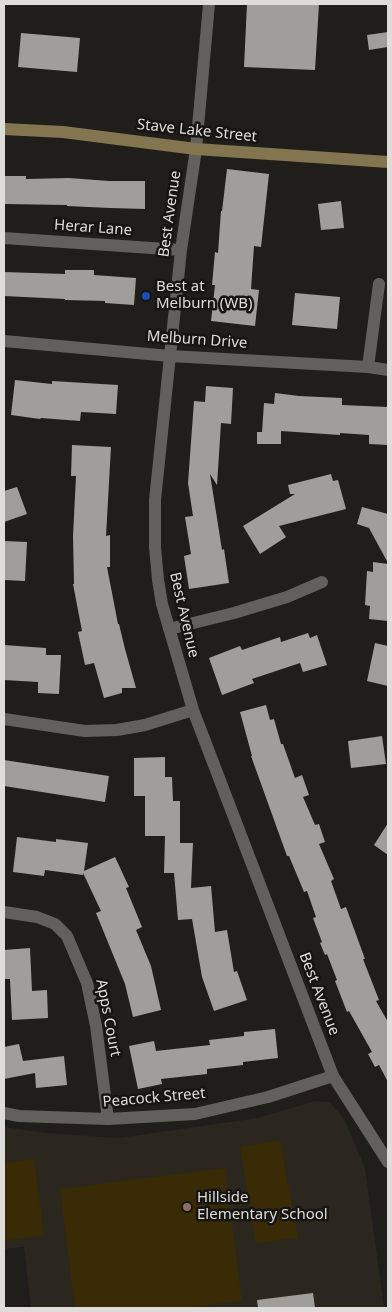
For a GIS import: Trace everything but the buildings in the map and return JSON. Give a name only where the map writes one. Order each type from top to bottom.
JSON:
[{"type":"main road","name":"Stave Lake Street","points":[[4,130],[63,132],[196,149],[388,162]]},
{"type":"street","name":"Best Avenue","points":[[209,4],[196,149],[181,250],[155,500],[155,547],[159,588],[192,710],[333,1076],[388,1162]]},
{"type":"street","name":"Herar Lane","points":[[4,238],[181,250]]},
{"type":"street","points":[[368,367],[379,284]]},
{"type":"street","name":"Melburn Drive","points":[[4,341],[170,356],[368,367],[388,370]]},
{"type":"street","points":[[169,629],[234,613],[287,597],[322,582]]},
{"type":"street","points":[[4,718],[85,731],[117,730],[145,726],[192,710]]},
{"type":"street","name":"Apps Court","points":[[4,912],[38,917],[54,924],[67,936],[87,983],[96,1026],[108,1119]]},
{"type":"street","name":"Peacock Street","points":[[4,1113],[19,1116],[108,1119],[195,1114],[268,1097],[333,1076]]},
{"type":"shaded area","name":"Hillside Elementary School","points":[[315,1101],[330,1102],[345,1121],[365,1168],[384,1308],[31,1308],[24,1247],[4,1249],[4,1127],[45,1133],[119,1138],[258,1118]]},
{"type":"shaded area","points":[[280,1140],[298,1238],[256,1243],[240,1147]]},
{"type":"shaded area","points":[[34,1159],[44,1235],[4,1241],[4,1163]]},
{"type":"shaded area","points":[[225,1168],[242,1301],[184,1308],[75,1308],[60,1189]]},
{"type":"place","name":"Best at Melburn (WB)","points":[[146,296]]},
{"type":"place","name":"Hillside Elementary School","points":[[187,1207]]}]
